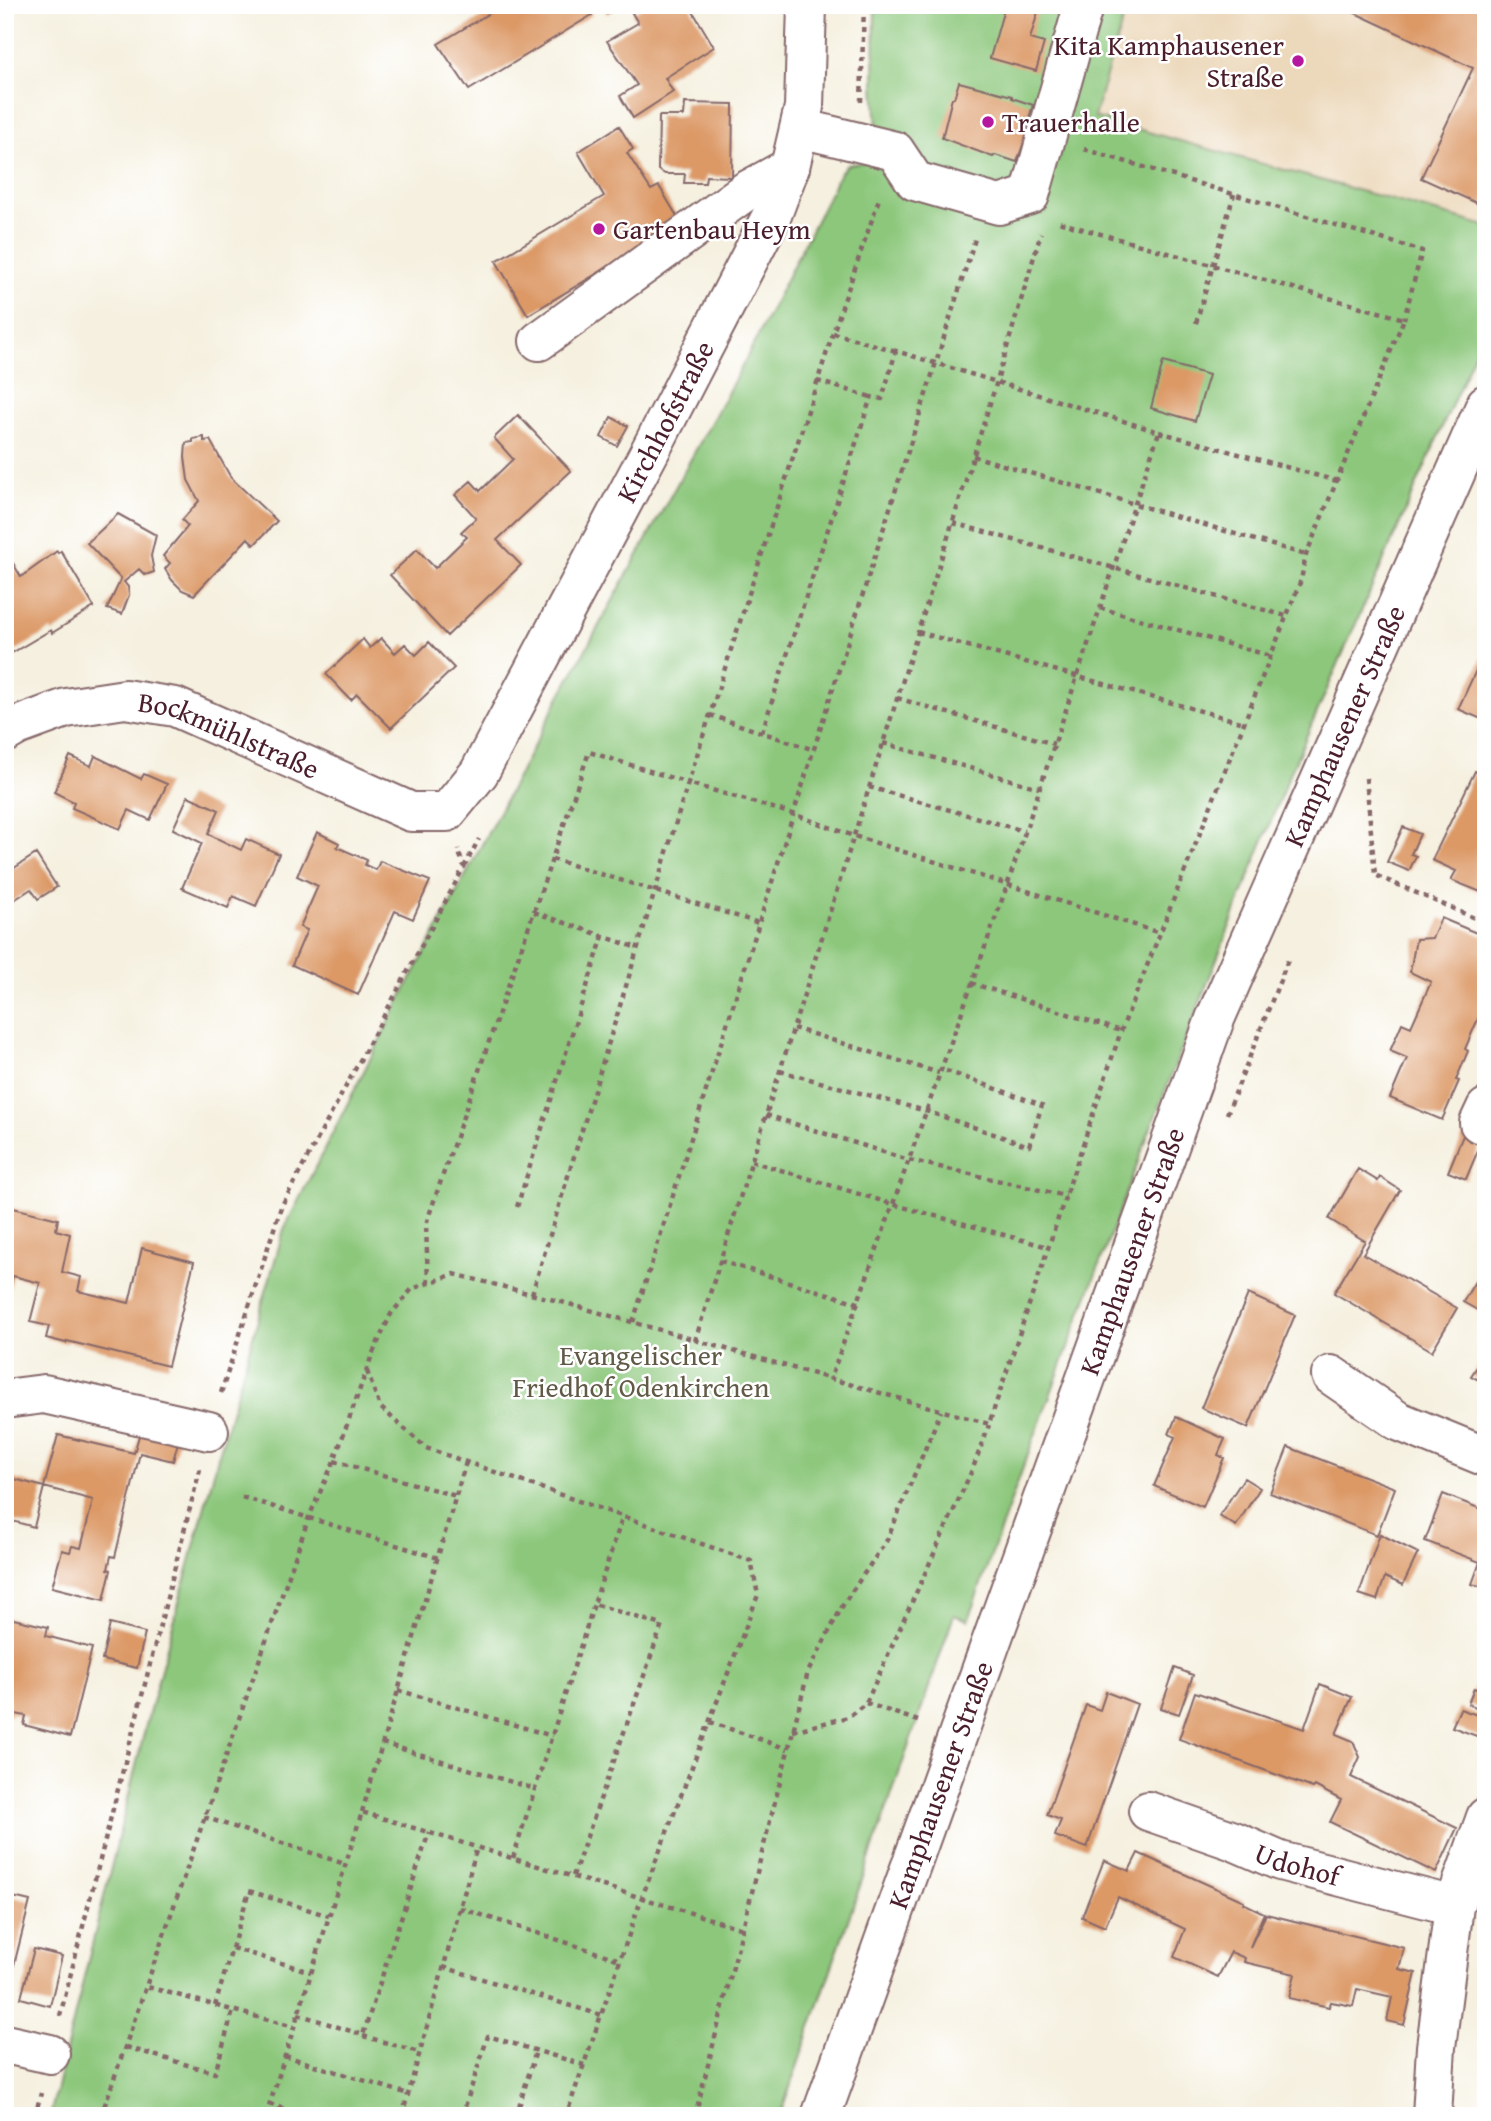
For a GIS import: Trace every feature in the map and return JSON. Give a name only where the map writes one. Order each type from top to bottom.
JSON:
[{"type":"street","name":"Kirchhofstraße","points":[[447,812],[479,773],[772,215],[790,167],[800,128],[805,86],[807,5]]},
{"type":"street","points":[[800,128],[879,147],[915,181],[993,204],[1030,195],[1083,7]]},
{"type":"street","points":[[539,341],[746,191],[790,167]]},
{"type":"street","name":"Kamphausener Straße","points":[[821,2116],[1215,1018],[1486,404]]},
{"type":"street","name":"Bockmühlstraße","points":[[5,733],[66,708],[125,699],[175,707],[411,811],[447,812]]},
{"type":"street","points":[[1331,1375],[1398,1421],[1486,1457]]},
{"type":"street","points":[[5,1399],[44,1394],[209,1431]]},
{"type":"street","name":"Udohof","points":[[1147,1811],[1234,1841],[1280,1861],[1454,1906]]},
{"type":"street","points":[[1432,2116],[1436,2047],[1454,1906],[1486,1817]]},
{"type":"street","points":[[5,2044],[50,2054]]},
{"type":"path","points":[[532,1294],[688,783],[833,333],[879,147],[861,98],[864,5]]},
{"type":"path","points":[[793,1731],[848,1717],[866,1703],[973,1468],[1121,1031],[1301,580],[1306,555],[1404,319],[1422,251],[1047,138]]},
{"type":"path","points":[[1196,323],[1234,194]]},
{"type":"path","points":[[633,1322],[936,362],[993,204],[1404,319]]},
{"type":"path","points":[[695,1341],[1042,232]]},
{"type":"path","points":[[833,333],[936,362],[1159,432],[1337,481]]},
{"type":"path","points":[[817,381],[882,399],[896,351]]},
{"type":"path","points":[[762,732],[871,397]]},
{"type":"path","points":[[830,1380],[1007,883],[1159,432]]},
{"type":"path","points":[[974,456],[1306,555]]},
{"type":"path","points":[[953,523],[1286,616]]},
{"type":"path","points":[[1100,608],[1270,656]]},
{"type":"path","points":[[918,632],[1244,723]]},
{"type":"path","points":[[897,698],[1054,744]]},
{"type":"path","points":[[710,715],[814,750]]},
{"type":"path","points":[[883,743],[1039,788]]},
{"type":"path","points":[[428,1283],[426,1224],[589,752],[793,814],[854,836],[1160,933]]},
{"type":"path","points":[[1360,787],[1366,774],[1375,875],[1486,923]]},
{"type":"path","points":[[869,787],[1024,831]]},
{"type":"path","points":[[552,859],[760,922]]},
{"type":"path","points":[[534,912],[637,948]]},
{"type":"path","points":[[517,1207],[603,936]]},
{"type":"path","points":[[1224,1121],[1291,953]]},
{"type":"path","points":[[971,983],[1121,1031]]},
{"type":"path","points":[[780,1070],[926,1111],[1029,1146],[1042,1105],[940,1071],[793,1028]]},
{"type":"path","points":[[766,1115],[909,1160],[1066,1196]]},
{"type":"path","points":[[751,1161],[1048,1247]]},
{"type":"path","points":[[720,1261],[858,1303]]},
{"type":"path","points":[[101,2116],[309,1517],[334,1461],[391,1314],[412,1289],[454,1274],[633,1322],[989,1424]]},
{"type":"path","points":[[367,1371],[380,1407],[426,1448],[751,1561],[758,1595],[642,1897],[568,2115]]},
{"type":"path","points":[[695,2116],[808,1672],[844,1603],[887,1540],[941,1411]]},
{"type":"path","points":[[334,1461],[456,1496]]},
{"type":"path","points":[[266,2116],[362,1812],[466,1462]]},
{"type":"path","points":[[242,1497],[438,1558]]},
{"type":"path","points":[[513,1858],[623,1516]]},
{"type":"path","points":[[573,1876],[662,1625],[594,1604]]},
{"type":"path","points":[[398,1690],[552,1736]]},
{"type":"path","points":[[710,1722],[788,1749]]},
{"type":"path","points":[[382,1742],[535,1788]]},
{"type":"path","points":[[362,1812],[743,1929]]},
{"type":"path","points":[[204,1817],[345,1864]]},
{"type":"path","points":[[363,2035],[429,1832]]},
{"type":"path","points":[[402,2116],[477,1847]]},
{"type":"path","points":[[215,2006],[250,1891],[329,1916]]},
{"type":"path","points":[[460,1908],[620,1960]]},
{"type":"path","points":[[232,1948],[311,1972]]},
{"type":"path","points":[[443,1967],[601,2015]]},
{"type":"path","points":[[148,1987],[294,2027]]},
{"type":"path","points":[[126,2046],[215,2073],[233,2011]]},
{"type":"path","points":[[298,2014],[419,2052]]},
{"type":"path","points":[[462,2116],[488,2036],[584,2065]]},
{"type":"path","points":[[516,2116],[536,2051]]},
{"type":"path","points":[[285,2056],[408,2094]]},
{"type":"path","points":[[270,2104],[307,2116]]},
{"type":"shaded area","name":"Kita Kamphausener Straße","points":[[1127,5],[1486,5],[1486,217],[1482,226],[1094,117]]},
{"type":"green space","name":"Evangelischer Friedhof Odenkirchen","points":[[875,5],[1127,5],[1094,117],[1486,226],[1486,327],[1286,783],[1156,1114],[968,1620],[954,1615],[780,2116],[50,2116],[147,1721],[217,1461],[284,1229],[399,1002],[559,698],[745,361],[840,173],[847,165],[871,161],[877,127],[874,85]]},
{"type":"building","points":[[503,5],[586,5],[592,15],[469,90],[438,44]]},
{"type":"building","points":[[602,5],[621,5],[607,14]]},
{"type":"building","points":[[644,5],[689,5],[714,47],[665,78],[673,92],[633,118],[620,96],[637,85],[607,41],[638,23],[632,13]]},
{"type":"building","points":[[1005,5],[1040,5],[1030,39],[1044,43],[1036,71],[990,58]]},
{"type":"building","points":[[1338,5],[1486,5],[1486,200],[1483,206],[1421,178],[1473,68]]},
{"type":"building","name":"Trauerhalle","points":[[959,82],[1012,96],[1033,105],[1028,121],[1031,122],[1017,162],[995,155],[993,157],[942,138]]},
{"type":"building","points":[[685,103],[733,104],[732,177],[706,176],[705,183],[684,183],[685,174],[665,174],[658,170],[659,116],[684,116]]},
{"type":"building","points":[[619,126],[633,149],[627,153],[651,190],[659,186],[681,223],[528,315],[496,261],[604,196],[578,152]]},
{"type":"building","points":[[1163,362],[1209,375],[1195,421],[1151,408]]},
{"type":"building","points":[[518,415],[571,471],[497,540],[521,565],[447,636],[390,575],[417,549],[435,568],[467,537],[461,532],[476,518],[455,495],[471,481],[480,491],[513,459],[494,438]]},
{"type":"building","points":[[611,417],[628,426],[617,446],[601,437]]},
{"type":"building","points":[[204,437],[204,441],[210,440],[231,478],[277,521],[254,545],[248,538],[194,595],[182,590],[172,580],[165,569],[170,563],[163,556],[188,526],[182,520],[199,501],[188,480],[186,443]]},
{"type":"building","points":[[118,514],[156,535],[151,556],[154,572],[145,575],[139,569],[124,582],[129,595],[122,614],[107,609],[121,579],[87,543]]},
{"type":"building","points":[[57,551],[61,551],[94,607],[5,657],[5,567],[13,563],[21,577]]},
{"type":"building","points":[[381,638],[395,653],[405,644],[416,655],[429,642],[454,668],[391,728],[357,694],[351,700],[326,674],[363,639],[370,648]]},
{"type":"building","points":[[1486,649],[1486,721],[1458,709]]},
{"type":"building","points":[[70,756],[91,766],[95,756],[141,779],[144,774],[167,784],[150,820],[129,810],[120,829],[72,808],[74,802],[54,792]]},
{"type":"building","points":[[1475,771],[1486,776],[1486,894],[1451,880],[1456,871],[1432,860]]},
{"type":"building","points":[[188,796],[219,810],[208,834],[241,850],[246,839],[279,854],[256,906],[233,896],[228,908],[182,888],[202,843],[173,829]]},
{"type":"building","points":[[1403,827],[1420,834],[1411,854],[1416,856],[1409,871],[1387,862]]},
{"type":"building","points":[[317,832],[339,843],[337,847],[367,860],[365,865],[376,870],[380,861],[430,881],[413,919],[395,911],[358,995],[292,965],[307,930],[300,927],[318,886],[297,876]]},
{"type":"building","points":[[36,854],[57,887],[38,899],[31,889],[5,906],[5,862],[11,870]]},
{"type":"building","points":[[1441,918],[1486,937],[1486,1000],[1465,1049],[1468,1051],[1456,1080],[1459,1081],[1442,1120],[1390,1098],[1407,1058],[1390,1051],[1402,1023],[1411,1027],[1431,982],[1410,972],[1416,939],[1432,938]]},
{"type":"building","points":[[1466,1128],[1484,1136],[1466,1179],[1448,1172]]},
{"type":"building","points":[[1358,1169],[1378,1181],[1380,1177],[1400,1190],[1363,1254],[1457,1308],[1432,1351],[1334,1293],[1365,1241],[1329,1219]]},
{"type":"building","points":[[5,1206],[58,1219],[56,1230],[70,1234],[62,1272],[81,1277],[78,1291],[129,1303],[142,1248],[194,1262],[168,1366],[46,1338],[49,1326],[30,1322],[40,1283],[13,1276],[5,1304]]},
{"type":"building","points":[[1486,1257],[1486,1315],[1463,1302]]},
{"type":"building","points":[[1248,1294],[1295,1315],[1248,1428],[1201,1408]]},
{"type":"building","points":[[1486,1353],[1486,1384],[1471,1376]]},
{"type":"building","points":[[1176,1417],[1225,1439],[1218,1455],[1224,1458],[1203,1507],[1154,1486],[1175,1437],[1169,1434]]},
{"type":"building","points":[[141,1429],[179,1438],[173,1461],[140,1453],[115,1557],[111,1556],[108,1569],[111,1570],[104,1600],[52,1587],[62,1550],[70,1552],[72,1546],[81,1548],[93,1500],[44,1487],[58,1435],[134,1453]]},
{"type":"building","points":[[1288,1447],[1395,1488],[1377,1535],[1270,1493]]},
{"type":"building","points":[[7,1477],[44,1487],[34,1527],[5,1519]]},
{"type":"building","points":[[1244,1478],[1260,1488],[1236,1526],[1219,1516]]},
{"type":"building","points":[[1443,1494],[1486,1511],[1486,1588],[1472,1584],[1480,1562],[1425,1541]]},
{"type":"building","points":[[1380,1534],[1418,1553],[1403,1585],[1385,1577],[1377,1600],[1359,1594]]},
{"type":"building","points":[[5,1617],[48,1627],[46,1636],[92,1648],[70,1737],[24,1725],[26,1716],[5,1714]]},
{"type":"building","points":[[110,1624],[145,1633],[137,1668],[102,1660]]},
{"type":"building","points":[[1175,1668],[1193,1675],[1179,1714],[1161,1708]]},
{"type":"building","points":[[1320,1684],[1352,1697],[1336,1734],[1353,1741],[1360,1757],[1351,1777],[1457,1828],[1436,1873],[1330,1822],[1341,1800],[1315,1786],[1313,1788],[1179,1739],[1195,1692],[1304,1729]]},
{"type":"building","points":[[1474,1688],[1486,1693],[1486,1711],[1468,1704]]},
{"type":"building","points":[[1106,1692],[1137,1704],[1087,1848],[1055,1836],[1061,1820],[1047,1815],[1086,1705],[1100,1710]]},
{"type":"building","points":[[1460,1709],[1486,1718],[1486,1730],[1482,1738],[1452,1727]]},
{"type":"building","points":[[1138,1853],[1244,1901],[1243,1903],[1264,1913],[1250,1947],[1266,1914],[1404,1948],[1399,1969],[1416,1973],[1404,2025],[1387,2021],[1392,1997],[1357,1989],[1353,2006],[1331,2002],[1329,2007],[1289,1998],[1295,1974],[1244,1962],[1245,1958],[1231,1952],[1218,1977],[1174,1957],[1185,1929],[1118,1897],[1105,1927],[1082,1917],[1104,1860],[1129,1871]]},
{"type":"building","points":[[5,1895],[30,1901],[6,1997],[5,1997]]},
{"type":"building","points":[[34,1949],[62,1956],[50,2006],[21,1998]]},
{"type":"place","name":"Kita Kamphausener Straße","points":[[1298,61]]},
{"type":"place","name":"Trauerhalle","points":[[988,122]]},
{"type":"place","name":"Gartenbau Heym","points":[[599,229]]}]
